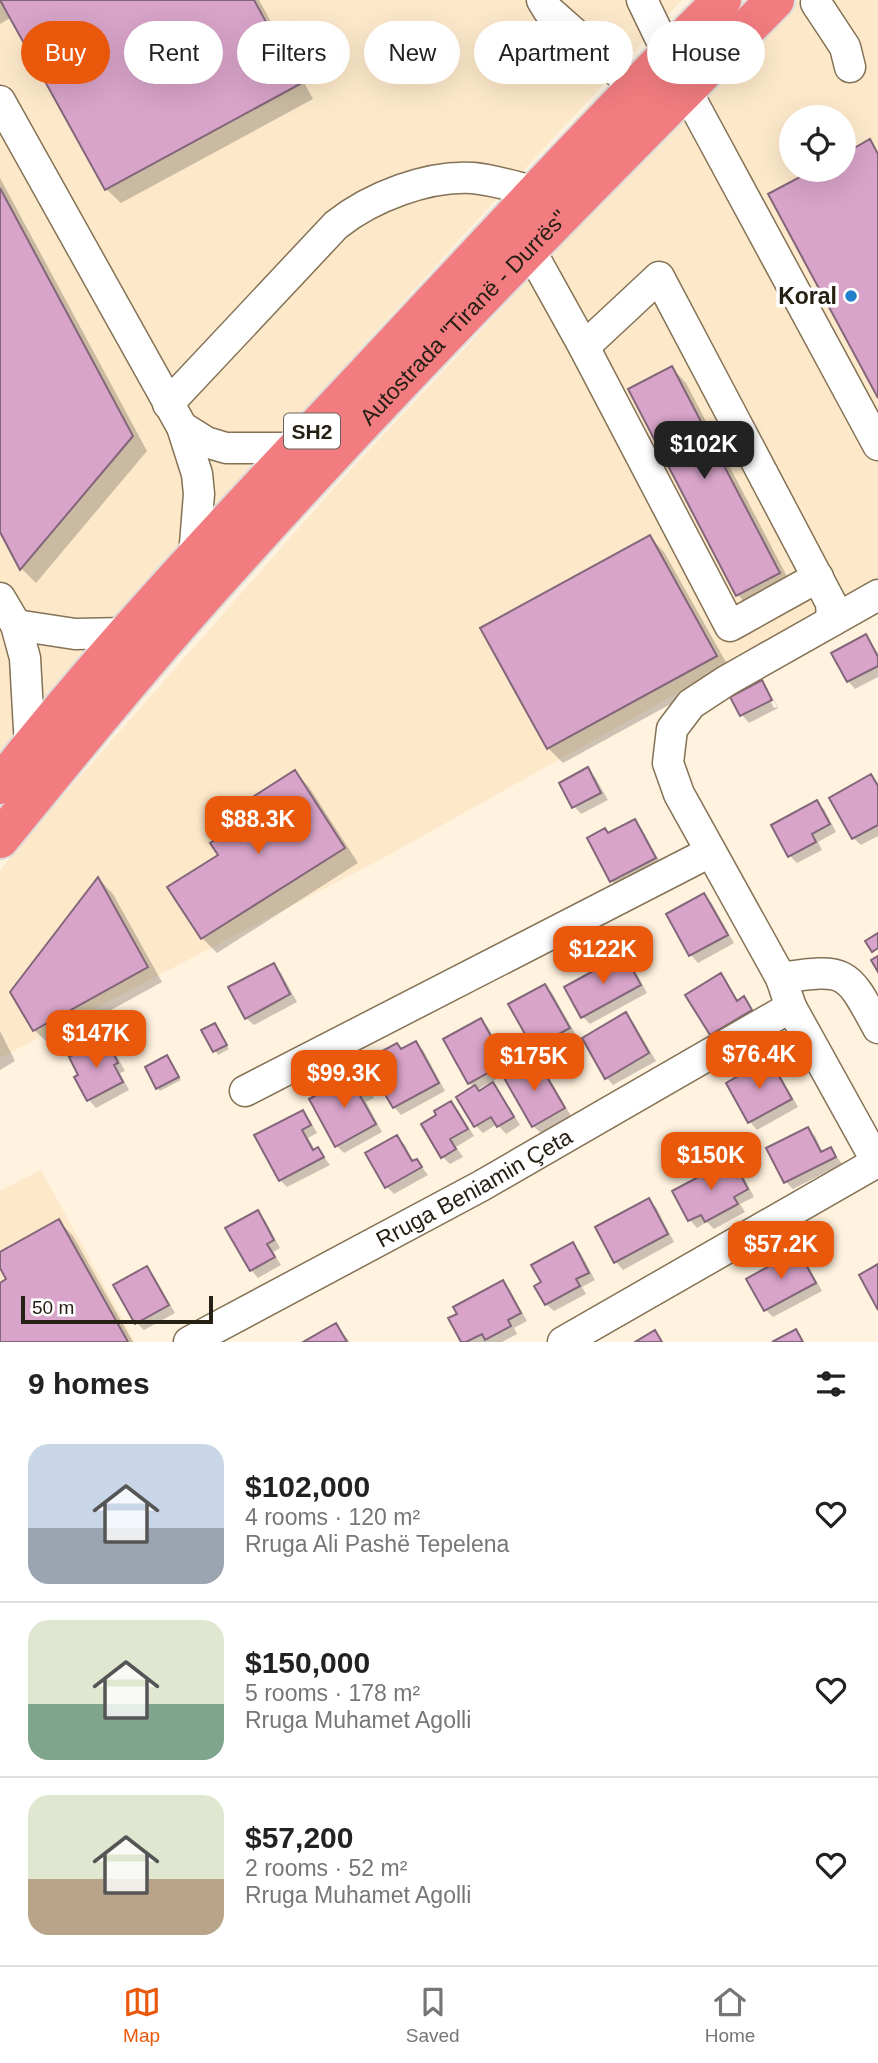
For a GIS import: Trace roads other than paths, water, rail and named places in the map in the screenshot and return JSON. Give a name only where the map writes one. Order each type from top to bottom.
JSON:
[{"type":"highway","name":"Autostrada \"Tiranë - Durrës\"","points":[[701,21],[722,0]]},
{"type":"highway","name":"Autostrada \"Tiranë - Durrës\"","points":[[0,839],[108,706],[230,566],[466,313],[775,0]]},
{"type":"highway","name":"Autostrada \"Tiranë - Durrës\"","points":[[0,785],[194,557],[647,75]]},
{"type":"street","points":[[542,0],[548,10],[635,87]]},
{"type":"street","points":[[642,0],[652,21]]},
{"type":"street","points":[[817,1],[845,47],[850,67]]},
{"type":"street","points":[[685,90],[878,445]]},
{"type":"street","points":[[0,102],[175,416],[197,474],[199,494],[194,557]]},
{"type":"street","points":[[175,416],[336,225],[368,204],[438,178],[476,178],[537,191]]},
{"type":"street","points":[[529,248],[730,626],[818,577]]},
{"type":"street","points":[[584,347],[659,276],[818,577],[831,603],[832,621]]},
{"type":"street","points":[[175,416],[206,442],[226,448],[296,448]]},
{"type":"street","points":[[564,1342],[877,1163],[791,1007],[781,978],[679,794],[668,763],[672,729],[691,704],[726,681],[878,595]]},
{"type":"street","points":[[0,598],[16,625],[22,642],[28,679],[30,747]]},
{"type":"street","points":[[16,625],[75,634],[128,633]]},
{"type":"street","points":[[245,1091],[710,852]]},
{"type":"street","points":[[781,978],[818,972],[844,977],[857,990],[878,1028]]},
{"type":"street","name":"Rruga Beniamin Çeta","points":[[189,1342],[481,1186],[791,1007]]},
{"type":"place","name":"Koral","points":[[851,296]]}]
